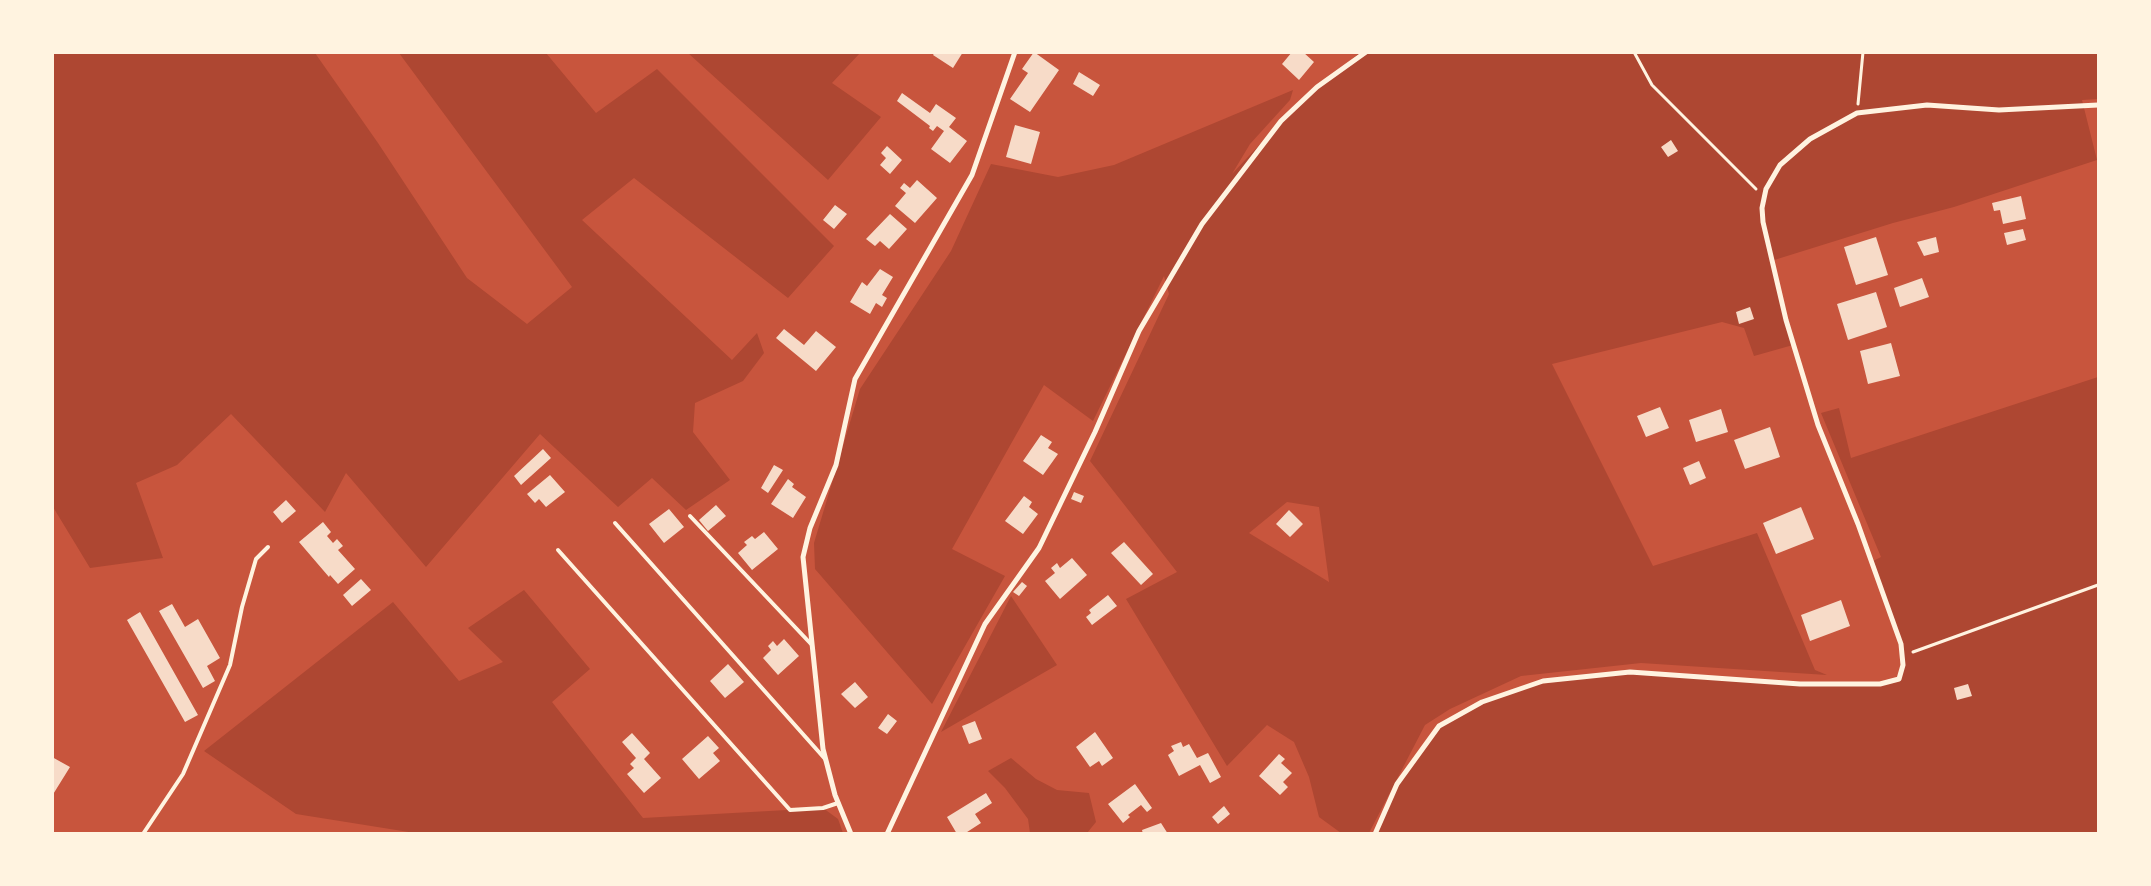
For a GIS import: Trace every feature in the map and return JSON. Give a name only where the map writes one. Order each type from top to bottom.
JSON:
[{"type":"street","points":[[852,834],[838,803],[826,761],[811,644],[803,557],[810,528],[836,465],[855,379],[972,175],[1014,52]]},
{"type":"street","points":[[887,834],[985,624],[1039,548],[1095,432],[1139,332],[1198,231],[1281,121],[1317,87],[1366,52]]},
{"type":"street","points":[[1375,834],[1397,784],[1439,726],[1482,702],[1543,681],[1630,672],[1800,684],[1880,684],[1899,679],[1902,672],[1903,655],[1860,532],[1818,425],[1786,320],[1763,222],[1763,196],[1780,165],[1810,139],[1857,113],[1927,105],[1999,110],[2098,105]]},
{"type":"lane","points":[[690,516],[811,644]]},
{"type":"lane","points":[[615,523],[826,761]]},
{"type":"lane","points":[[143,834],[183,774],[230,665],[242,607],[256,559],[268,547]]},
{"type":"lane","points":[[558,550],[790,810],[823,808],[838,803]]},
{"type":"path","points":[[1634,52],[1652,85],[1763,196]]},
{"type":"path","points":[[1857,113],[1863,52]]},
{"type":"path","points":[[1903,655],[2098,584]]},
{"type":"shaded area","points":[[52,53],[315,53],[378,143],[467,278],[527,324],[572,287],[399,53],[546,53],[596,113],[657,69],[834,246],[788,298],[634,178],[582,220],[732,360],[757,333],[764,353],[743,381],[695,403],[693,432],[730,480],[686,510],[652,478],[618,507],[540,434],[426,567],[346,473],[325,512],[231,414],[177,465],[136,483],[163,558],[90,568],[53,507]]},
{"type":"shaded area","points":[[688,53],[860,53],[832,83],[881,117],[828,180]]},
{"type":"shaded area","points":[[1359,53],[2098,53],[2098,99],[2082,100],[2097,160],[1954,207],[1893,223],[1771,261],[1793,345],[1754,356],[1744,328],[1722,322],[1552,364],[1653,566],[1757,533],[1815,670],[1827,675],[1641,663],[1521,676],[1450,709],[1425,725],[1369,833],[1341,833],[1319,817],[1309,777],[1294,742],[1267,725],[1227,766],[1126,599],[1177,572],[1090,461],[1169,294],[1164,276],[1093,421],[1044,385],[952,549],[1005,576],[932,704],[815,569],[814,543],[860,389],[951,251],[991,164],[1058,177],[1114,165],[1293,90],[1290,100],[1250,144],[1232,174],[1292,110]],"holes":[[[1287,502],[1319,507],[1329,582],[1249,533]]]},
{"type":"shaded area","points":[[2098,377],[2098,833],[1377,834],[1398,785],[1440,727],[1482,702],[1533,685],[1630,672],[1800,684],[1880,684],[1899,679],[1903,655],[1871,562],[1881,557],[1821,413],[1839,408],[1851,458]]},
{"type":"shaded area","points":[[524,590],[590,669],[552,702],[643,818],[823,808],[838,819],[843,833],[415,833],[296,814],[204,751],[393,602],[459,681],[503,662],[468,628]]},
{"type":"shaded area","points":[[1011,596],[1057,665],[941,732]]},
{"type":"shaded area","points":[[1011,758],[1036,779],[1057,790],[1089,793],[1096,822],[1087,833],[1030,833],[1028,819],[1005,788],[988,771]]},
{"type":"building","points":[[935,52],[963,52],[953,68],[933,55]]},
{"type":"building","points":[[1034,52],[1059,70],[1030,112],[1010,99],[1028,73],[1022,69]]},
{"type":"building","points":[[1292,52],[1303,52],[1314,62],[1299,80],[1282,64]]},
{"type":"building","points":[[1079,72],[1100,85],[1093,96],[1073,84]]},
{"type":"building","points":[[902,93],[930,113],[936,104],[956,118],[949,127],[967,141],[950,163],[931,149],[944,131],[937,126],[933,131],[929,128],[930,126],[897,101]]},
{"type":"building","points":[[1015,125],[1040,132],[1031,164],[1006,157]]},
{"type":"building","points":[[1671,140],[1678,151],[1668,157],[1661,147]]},
{"type":"building","points":[[887,146],[902,160],[890,174],[880,165],[886,158],[881,153]]},
{"type":"building","points":[[917,180],[937,198],[915,223],[895,206],[906,193],[900,188],[904,183],[910,188]]},
{"type":"building","points":[[2021,196],[2026,219],[2003,224],[2000,210],[1994,211],[1992,203]]},
{"type":"building","points":[[835,205],[847,214],[834,229],[823,220]]},
{"type":"building","points":[[890,214],[907,229],[889,249],[880,241],[875,246],[866,239]]},
{"type":"building","points":[[2023,229],[2026,240],[2007,245],[2004,233]]},
{"type":"building","points":[[1876,237],[1888,275],[1856,285],[1844,247]]},
{"type":"building","points":[[1936,237],[1939,252],[1924,256],[1917,242]]},
{"type":"building","points":[[880,269],[893,277],[882,295],[887,298],[882,307],[876,303],[870,314],[850,302],[862,282],[867,286]]},
{"type":"building","points":[[1922,278],[1929,297],[1900,307],[1894,288]]},
{"type":"building","points":[[1876,292],[1887,327],[1848,340],[1837,304]]},
{"type":"building","points":[[1750,307],[1754,319],[1739,324],[1736,312]]},
{"type":"building","points":[[784,329],[804,345],[816,331],[836,347],[816,371],[776,338]]},
{"type":"building","points":[[1891,343],[1900,376],[1868,384],[1860,351]]},
{"type":"building","points":[[1660,407],[1669,428],[1646,437],[1637,416]]},
{"type":"building","points":[[1721,409],[1728,432],[1696,442],[1689,420]]},
{"type":"building","points":[[1770,427],[1780,457],[1745,469],[1734,440]]},
{"type":"building","points":[[1041,435],[1052,442],[1048,448],[1058,454],[1043,475],[1023,461]]},
{"type":"building","points":[[543,449],[551,458],[521,485],[514,476]]},
{"type":"building","points":[[1699,461],[1706,478],[1690,485],[1683,468]]},
{"type":"building","points":[[774,465],[783,470],[768,493],[761,488]]},
{"type":"building","points":[[550,475],[565,492],[546,507],[539,499],[535,503],[527,494]]},
{"type":"building","points":[[788,479],[794,484],[792,487],[806,497],[793,518],[771,504]]},
{"type":"building","points":[[1074,492],[1084,496],[1081,503],[1071,499]]},
{"type":"building","points":[[1024,496],[1032,502],[1029,507],[1038,514],[1023,534],[1005,521]]},
{"type":"building","points":[[286,500],[296,511],[282,523],[273,512]]},
{"type":"building","points":[[716,505],[726,516],[708,531],[699,520]]},
{"type":"building","points":[[1801,507],[1814,539],[1776,554],[1763,523]]},
{"type":"building","points":[[669,509],[684,527],[664,543],[649,524]]},
{"type":"building","points":[[1289,510],[1303,524],[1290,537],[1276,524]]},
{"type":"building","points":[[323,522],[331,532],[327,536],[333,543],[337,539],[343,546],[338,550],[355,569],[338,584],[330,575],[329,577],[299,542]]},
{"type":"building","points":[[764,532],[778,549],[752,570],[738,553],[747,545],[744,542],[752,536],[755,539]]},
{"type":"building","points":[[1124,542],[1153,574],[1141,585],[1111,553]]},
{"type":"building","points":[[1072,558],[1087,575],[1060,599],[1045,581],[1055,573],[1051,568],[1057,563],[1060,568]]},
{"type":"building","points":[[361,579],[371,590],[352,606],[343,595]]},
{"type":"building","points":[[1022,582],[1027,586],[1019,596],[1013,592]]},
{"type":"building","points":[[1108,595],[1117,606],[1092,625],[1086,617],[1091,613],[1089,610]]},
{"type":"building","points":[[1841,600],[1850,626],[1810,641],[1801,615]]},
{"type":"building","points":[[172,604],[185,627],[198,619],[220,658],[207,666],[215,681],[203,688],[159,611]]},
{"type":"building","points":[[140,612],[198,715],[185,722],[127,620]]},
{"type":"building","points":[[784,639],[799,656],[778,675],[763,658],[771,650],[768,646],[773,641],[777,646]]},
{"type":"building","points":[[728,664],[744,682],[725,698],[710,681]]},
{"type":"building","points":[[855,682],[868,697],[855,708],[841,694]]},
{"type":"building","points":[[1968,684],[1972,696],[1957,700],[1954,688]]},
{"type":"building","points":[[888,714],[897,721],[887,734],[878,728]]},
{"type":"building","points":[[975,721],[982,739],[969,744],[962,726]]},
{"type":"building","points":[[1095,732],[1113,758],[1102,766],[1099,761],[1090,767],[1076,747]]},
{"type":"building","points":[[632,733],[650,753],[644,759],[661,778],[644,793],[627,774],[634,768],[630,764],[636,758],[622,742]]},
{"type":"building","points":[[708,736],[719,748],[713,753],[720,761],[699,779],[682,759]]},
{"type":"building","points":[[1181,742],[1183,747],[1189,744],[1197,758],[1208,753],[1221,777],[1210,783],[1200,765],[1179,776],[1168,755],[1174,751],[1171,746]]},
{"type":"building","points":[[1279,754],[1285,759],[1281,763],[1292,773],[1283,782],[1288,787],[1280,795],[1259,776]]},
{"type":"building","points":[[52,757],[70,767],[52,796]]},
{"type":"building","points":[[1135,784],[1152,808],[1147,812],[1141,805],[1128,815],[1130,817],[1123,823],[1108,804]]},
{"type":"building","points":[[986,793],[992,803],[975,814],[981,823],[964,834],[957,834],[947,817]]},
{"type":"building","points":[[1224,806],[1230,814],[1218,824],[1212,817]]},
{"type":"building","points":[[1161,823],[1168,834],[1143,834],[1142,830]]}]
